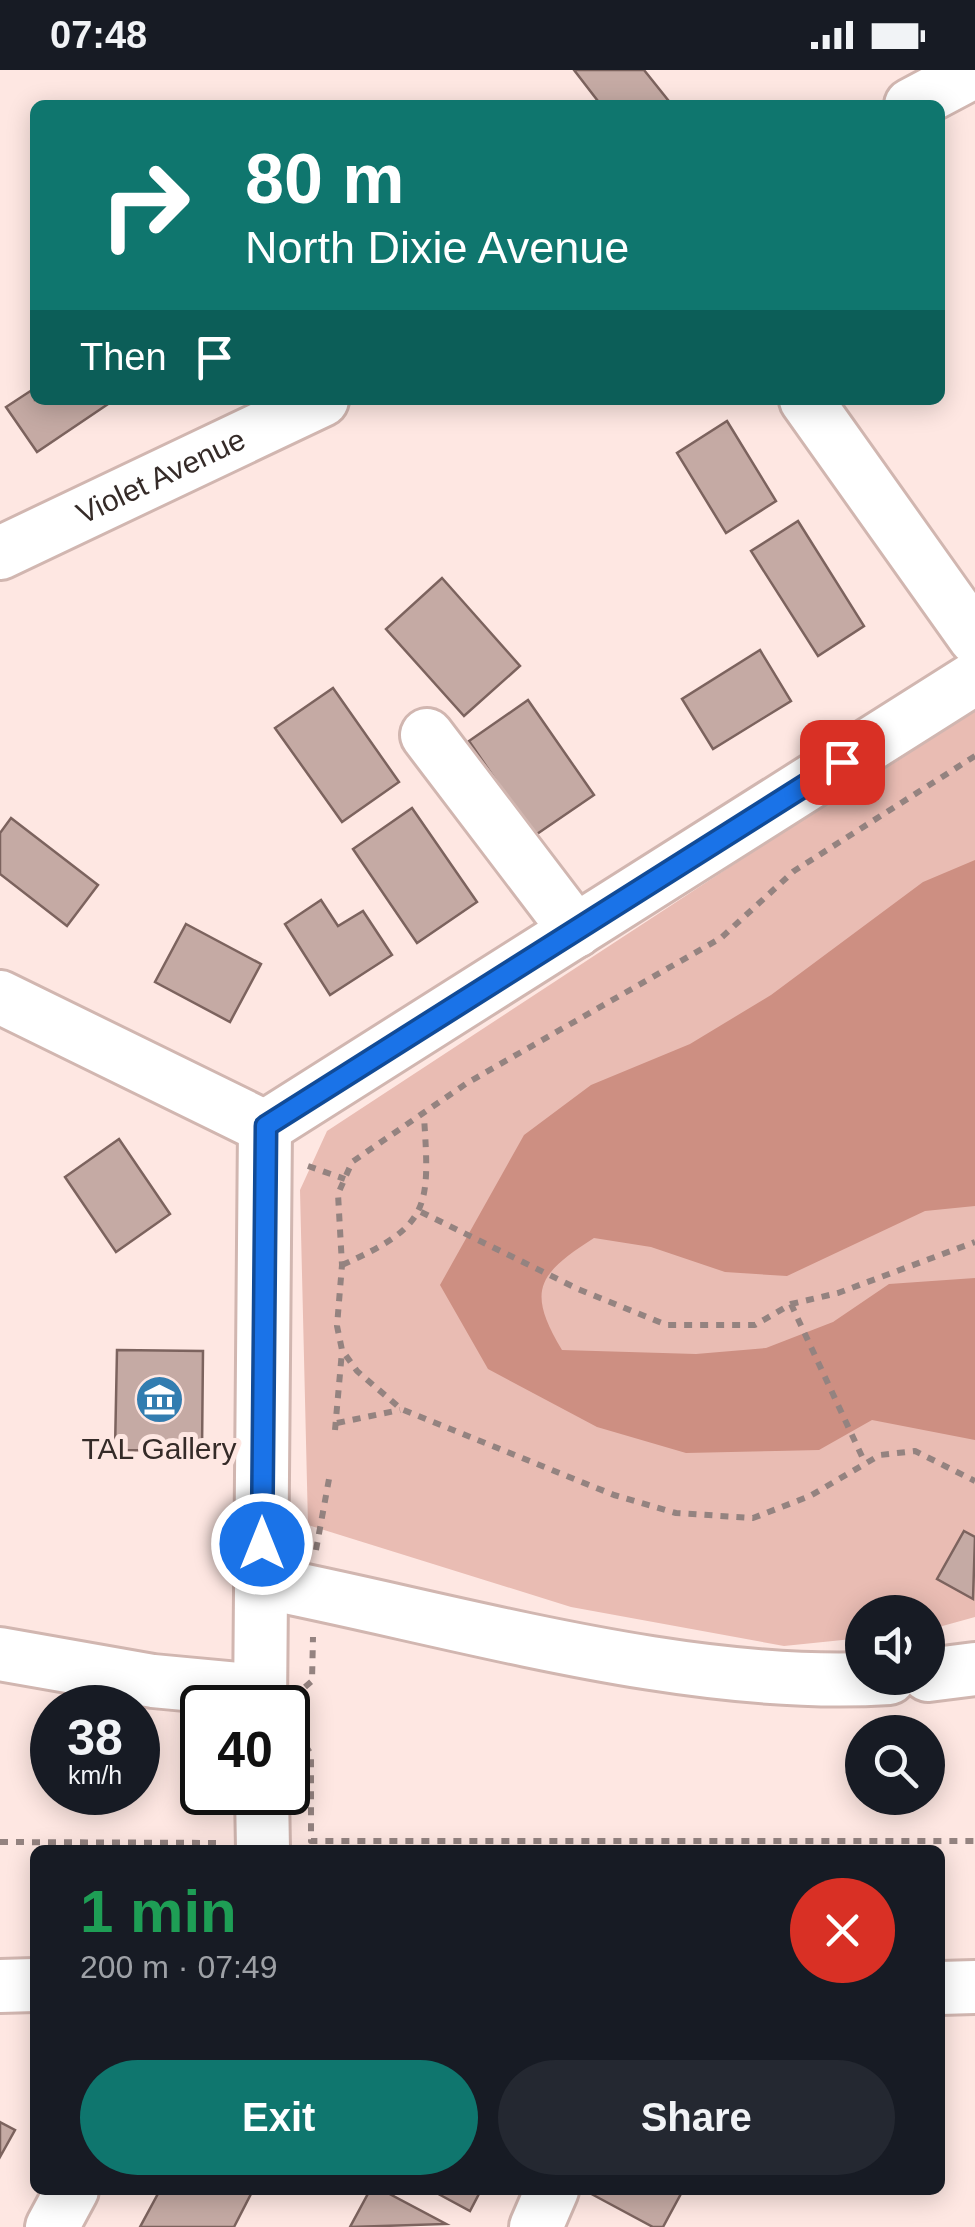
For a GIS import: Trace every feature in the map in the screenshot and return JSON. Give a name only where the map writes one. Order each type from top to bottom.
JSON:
[{"type":"street","points":[[921,100],[975,71]]},
{"type":"street","name":"Violet Avenue","points":[[0,553],[311,405]]},
{"type":"street","points":[[810,405],[975,638]]},
{"type":"street","points":[[266,1126],[975,678]]},
{"type":"street","points":[[427,735],[576,931]]},
{"type":"street","points":[[0,997],[266,1126]]},
{"type":"street","points":[[266,1126],[262,1582],[277,1685]]},
{"type":"street","points":[[262,1582],[622,1658],[845,1680]]},
{"type":"street","points":[[0,1654],[180,1686]]},
{"type":"street","points":[[945,1672],[975,1668]]},
{"type":"street","points":[[266,1815],[270,1844]]},
{"type":"street","points":[[0,1986],[30,1986]]},
{"type":"street","points":[[945,1988],[975,1988]]},
{"type":"street","points":[[52,2227],[69,2195]]},
{"type":"street","points":[[536,2227],[550,2195]]},
{"type":"path","points":[[401,1409],[336,1426],[342,1350],[337,1326],[342,1264],[338,1194],[352,1162],[521,1051],[722,938],[794,871],[975,756]]},
{"type":"path","points":[[342,1264],[387,1245],[421,1212],[428,1179],[424,1117]]},
{"type":"path","points":[[302,1164],[345,1179]]},
{"type":"path","points":[[421,1212],[667,1326],[755,1325],[791,1304],[838,1293],[975,1242]]},
{"type":"path","points":[[791,1304],[865,1462]]},
{"type":"path","points":[[342,1350],[358,1371],[401,1409],[614,1495],[676,1512],[753,1518],[810,1496],[880,1455],[915,1451],[975,1481]]},
{"type":"path","points":[[306,1685],[312,1681],[316,1543],[329,1479]]},
{"type":"path","points":[[270,1844],[283,1815]]},
{"type":"path","points":[[0,1842],[975,1842]]},
{"type":"shaded area","points":[[975,706],[975,1617],[945,1625],[945,1595],[845,1595],[845,1640],[784,1646],[571,1607],[308,1525],[300,1190],[327,1131]]},
{"type":"shaded area","points":[[975,860],[975,1206],[925,1211],[787,1276],[725,1272],[651,1247],[594,1238],[550,1273],[542,1298],[544,1312],[562,1350],[696,1354],[766,1348],[833,1322],[889,1284],[975,1278],[975,1440],[872,1420],[819,1450],[686,1453],[597,1427],[488,1369],[440,1285],[524,1135],[591,1085],[690,1044],[771,995],[923,882]]},
{"type":"building","points":[[574,70],[644,70],[668,100],[597,100]]},
{"type":"building","points":[[30,391],[30,405],[107,405],[37,452],[6,407]]},
{"type":"building","points":[[727,421],[776,501],[726,533],[677,453]]},
{"type":"building","points":[[798,521],[864,626],[818,656],[751,551]]},
{"type":"building","points":[[442,578],[520,666],[464,716],[386,629]]},
{"type":"building","points":[[760,650],[791,701],[713,749],[682,699]]},
{"type":"building","points":[[333,688],[399,782],[342,822],[275,728]]},
{"type":"building","points":[[528,700],[594,795],[534,836],[469,741]]},
{"type":"building","points":[[412,808],[477,902],[417,943],[353,849]]},
{"type":"building","points":[[11,818],[98,885],[67,926],[0,874],[0,833]]},
{"type":"building","points":[[321,900],[338,926],[363,911],[392,955],[330,995],[285,924]]},
{"type":"building","points":[[186,924],[261,964],[230,1022],[155,982]]},
{"type":"building","points":[[119,1139],[170,1214],[116,1252],[65,1177]]},
{"type":"building","name":"TAL Gallery","points":[[117,1350],[203,1351],[202,1451],[115,1450]]},
{"type":"building","points":[[964,1531],[975,1537],[973,1599],[937,1579]]},
{"type":"building","points":[[0,2122],[15,2130],[0,2157]]},
{"type":"building","points":[[157,2195],[250,2195],[234,2227],[140,2227]]},
{"type":"building","points":[[367,2195],[391,2195],[446,2224],[350,2227]]},
{"type":"building","points":[[440,2195],[478,2195],[470,2211]]},
{"type":"building","points":[[593,2195],[680,2195],[663,2227],[653,2227]]},
{"type":"place","name":"TAL Gallery","points":[[159,1400]]},
{"type":"route","points":[[262,1544],[266,1126],[842,762]]}]
